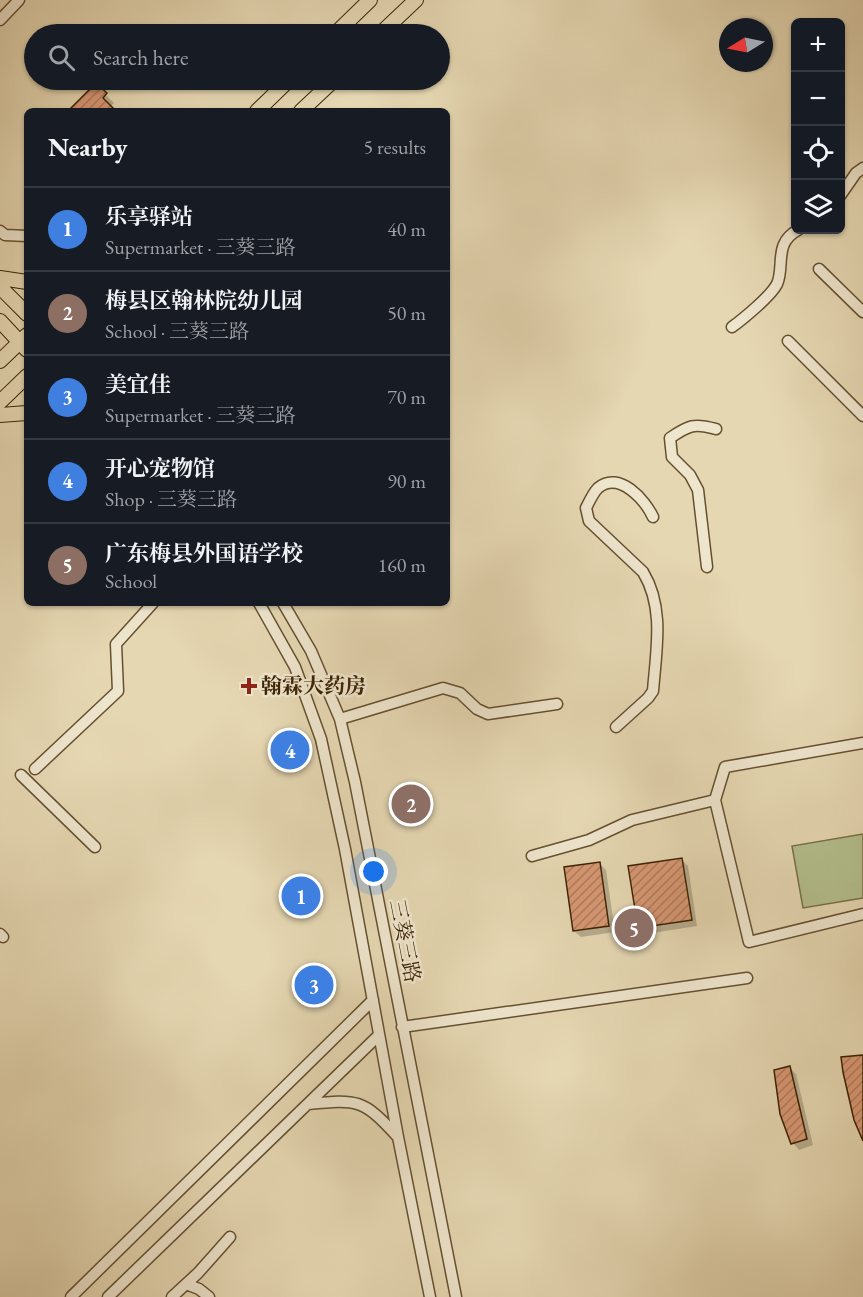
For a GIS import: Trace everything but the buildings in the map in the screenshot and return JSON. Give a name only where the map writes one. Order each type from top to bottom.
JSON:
[{"type":"main road","points":[[345,24],[370,0]]},
{"type":"main road","points":[[391,24],[416,0]]},
{"type":"main road","points":[[259,108],[278,90]]},
{"type":"main road","points":[[305,108],[324,90]]},
{"type":"main road","points":[[0,278],[24,282]]},
{"type":"main road","points":[[0,287],[24,311]]},
{"type":"main road","points":[[0,321],[24,341]]},
{"type":"main road","points":[[0,361],[24,343]]},
{"type":"main road","points":[[0,402],[24,379]]},
{"type":"main road","points":[[0,415],[24,412]]},
{"type":"street","points":[[0,20],[19,0]]},
{"type":"street","points":[[845,189],[856,173],[863,168]]},
{"type":"street","points":[[0,231],[5,235],[24,237]]},
{"type":"street","points":[[732,327],[748,316],[777,284],[781,252],[791,234]]},
{"type":"street","points":[[819,269],[863,312]]},
{"type":"street","points":[[788,340],[863,416]]},
{"type":"street","points":[[707,567],[698,490],[690,475],[672,457],[670,438],[684,428],[698,424],[716,429]]},
{"type":"street","points":[[616,727],[653,691],[658,620],[648,580],[643,572],[589,521],[586,508],[597,489],[603,484],[619,483],[626,485],[648,506],[652,518]]},
{"type":"street","points":[[35,768],[118,691],[116,644],[150,606]]},
{"type":"street","name":"三葵三路","points":[[261,606],[295,667],[321,739],[345,849],[430,1297]]},
{"type":"street","name":"三葵三路","points":[[285,606],[311,651],[340,719],[355,782],[456,1297]]},
{"type":"street","points":[[340,719],[442,688],[460,693],[477,709],[488,714],[557,704]]},
{"type":"street","points":[[863,743],[725,767],[715,800],[749,942],[863,914]]},
{"type":"street","points":[[21,775],[95,847]]},
{"type":"street","points":[[532,856],[589,840],[632,820],[715,800]]},
{"type":"street","points":[[402,1028],[747,978]]},
{"type":"street","points":[[70,1297],[373,1000]]},
{"type":"street","points":[[108,1297],[379,1035]]},
{"type":"street","points":[[308,1104],[357,1103],[375,1112],[398,1137]]},
{"type":"street","points":[[172,1297],[230,1237]]},
{"type":"street","points":[[186,1284],[199,1289],[209,1297]]},
{"type":"green space","points":[[863,834],[863,898],[803,908],[792,846]]},
{"type":"place","name":"翰霖大药房","points":[[249,686]]},
{"type":"place","name":"开心宠物馆","points":[[290,750]]},
{"type":"place","name":"梅县区翰林院幼儿园","points":[[411,804]]},
{"type":"place","name":"乐享驿站","points":[[301,896]]},
{"type":"place","name":"广东梅县外国语学校","points":[[634,928]]},
{"type":"place","name":"美宜佳","points":[[314,985]]}]
